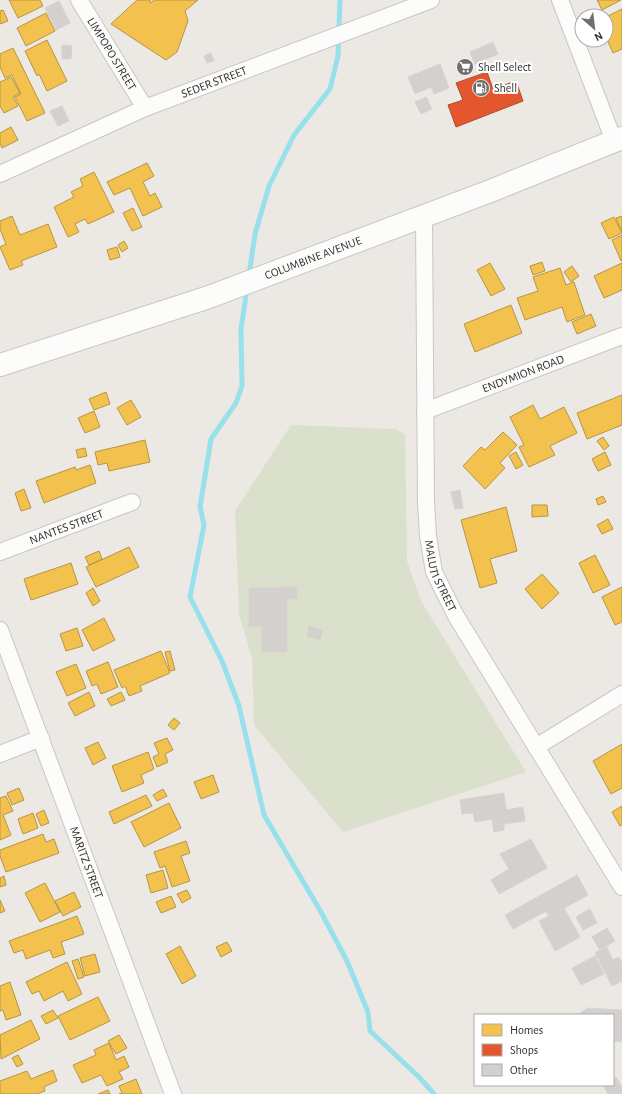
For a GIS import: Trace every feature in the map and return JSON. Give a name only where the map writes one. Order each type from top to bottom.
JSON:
[{"type":"main road","name":"COLUMBINE AVENUE","points":[[0,365],[209,297],[424,217],[618,139]]},
{"type":"street","name":"LIMPOPO STREET","points":[[79,0],[145,108]]},
{"type":"street","name":"SEDER STREET","points":[[0,174],[145,108],[431,0]]},
{"type":"street","points":[[560,0],[618,139]]},
{"type":"street","name":"MALUTI STREET","points":[[424,217],[426,503],[428,536],[434,572],[456,616],[622,886]]},
{"type":"street","name":"ENDYMION ROAD","points":[[425,411],[622,336]]},
{"type":"street","name":"NANTES STREET","points":[[0,552],[132,502]]},
{"type":"street","name":"MARITZ STREET","points":[[0,630],[173,1094]]},
{"type":"street","points":[[536,747],[622,694]]},
{"type":"street","points":[[0,754],[41,738]]},
{"type":"green space","points":[[291,425],[396,429],[405,435],[407,561],[421,601],[526,772],[343,832],[254,725],[252,658],[239,614],[235,511]]},
{"type":"building: Homes","points":[[9,0],[40,0],[43,6],[18,18]]},
{"type":"building: Homes","points":[[137,0],[150,0],[151,3],[154,0],[198,0],[185,11],[188,21],[177,52],[166,60],[111,24]]},
{"type":"building: Homes","points":[[597,0],[621,0],[606,8],[601,8]]},
{"type":"building: Homes","points":[[622,9],[622,49],[613,53],[611,48],[614,48],[614,13]]},
{"type":"building: Homes","points":[[3,10],[8,21],[0,24],[0,11]]},
{"type":"building: Homes","points":[[46,13],[55,31],[26,46],[17,28]]},
{"type":"building: Homes","points":[[47,40],[67,81],[47,91],[39,74],[37,76],[25,51]]},
{"type":"building: Homes","points":[[13,48],[45,113],[27,121],[15,97],[21,94],[12,75],[5,78],[0,67],[0,54]]},
{"type":"building: Homes","points":[[11,77],[20,93],[13,97],[18,106],[4,113],[0,106],[0,82]]},
{"type":"building: Homes","points":[[11,127],[18,140],[2,148],[0,143],[0,133]]},
{"type":"building: Homes","points":[[147,163],[154,176],[143,182],[150,196],[155,193],[162,207],[143,216],[130,188],[114,195],[107,182]]},
{"type":"building: Homes","points":[[94,172],[114,212],[88,224],[85,219],[75,224],[79,232],[68,237],[54,207],[74,197],[71,192],[83,186],[80,179]]},
{"type":"building: Homes","points":[[133,208],[142,227],[132,231],[123,213]]},
{"type":"building: Homes","points":[[12,216],[20,235],[48,224],[57,247],[21,261],[23,265],[10,270],[0,247],[6,244],[0,229],[0,221]]},
{"type":"building: Homes","points":[[622,216],[622,233],[616,218]]},
{"type":"building: Homes","points":[[614,217],[622,233],[609,239],[601,223]]},
{"type":"building: Homes","points":[[622,235],[622,261],[621,261],[612,240]]},
{"type":"building: Homes","points":[[124,241],[128,248],[122,252],[118,245]]},
{"type":"building: Homes","points":[[117,247],[120,257],[110,260],[107,250]]},
{"type":"building: Homes","points":[[542,262],[545,271],[533,275],[530,266]]},
{"type":"building: Homes","points":[[490,263],[505,289],[491,296],[477,270]]},
{"type":"building: Homes","points":[[622,263],[622,290],[604,298],[594,276]]},
{"type":"building: Homes","points":[[572,266],[579,276],[571,282],[564,272]]},
{"type":"building: Homes","points":[[560,268],[566,285],[574,282],[585,315],[567,322],[562,307],[525,320],[517,298],[538,291],[533,277]]},
{"type":"building: Homes","points":[[511,305],[522,333],[475,352],[464,324]]},
{"type":"building: Homes","points":[[591,314],[596,326],[577,334],[572,322]]},
{"type":"building: Homes","points":[[106,392],[110,404],[94,410],[89,399]]},
{"type":"building: Homes","points":[[622,395],[622,425],[587,439],[577,413]]},
{"type":"building: Homes","points":[[131,400],[141,417],[127,425],[117,408]]},
{"type":"building: Homes","points":[[533,405],[540,419],[564,407],[577,433],[550,446],[555,455],[529,467],[519,447],[524,445],[510,417]]},
{"type":"building: Homes","points":[[94,411],[100,427],[85,433],[78,418]]},
{"type":"building: Homes","points":[[503,432],[517,445],[500,463],[505,468],[485,489],[463,466],[481,447],[485,450]]},
{"type":"building: Homes","points":[[603,437],[609,446],[604,450],[597,441]]},
{"type":"building: Homes","points":[[145,440],[150,462],[109,471],[107,463],[98,465],[95,452]]},
{"type":"building: Homes","points":[[85,448],[87,456],[78,458],[76,450]]},
{"type":"building: Homes","points":[[516,452],[523,465],[516,469],[509,456]]},
{"type":"building: Homes","points":[[605,452],[611,465],[598,471],[592,459]]},
{"type":"building: Homes","points":[[90,465],[96,483],[44,503],[36,481],[75,467],[76,470]]},
{"type":"building: Homes","points":[[24,489],[31,508],[21,511],[15,493]]},
{"type":"building: Homes","points":[[603,496],[606,502],[598,505],[596,499]]},
{"type":"building: Homes","points":[[532,505],[547,505],[548,516],[532,517]]},
{"type":"building: Homes","points":[[506,507],[517,551],[490,559],[497,583],[480,588],[461,520]]},
{"type":"building: Homes","points":[[608,519],[613,529],[602,534],[597,525]]},
{"type":"building: Homes","points":[[129,547],[139,567],[96,587],[86,567]]},
{"type":"building: Homes","points":[[99,551],[102,559],[89,565],[85,557]]},
{"type":"building: Homes","points":[[595,555],[610,585],[593,593],[579,563]]},
{"type":"building: Homes","points":[[71,563],[78,584],[31,600],[24,579]]},
{"type":"building: Homes","points":[[542,574],[559,593],[542,609],[525,589]]},
{"type":"building: Homes","points":[[622,587],[622,622],[615,625],[602,597]]},
{"type":"building: Homes","points":[[93,588],[100,601],[93,606],[86,593]]},
{"type":"building: Homes","points":[[104,618],[115,640],[93,651],[82,630]]},
{"type":"building: Homes","points":[[77,628],[83,646],[66,651],[60,634]]},
{"type":"building: Homes","points":[[161,651],[170,673],[140,686],[142,691],[129,696],[125,686],[122,688],[114,670]]},
{"type":"building: Homes","points":[[170,651],[175,670],[170,671],[165,652]]},
{"type":"building: Homes","points":[[108,662],[118,687],[101,694],[97,684],[92,686],[86,671]]},
{"type":"building: Homes","points":[[76,664],[86,688],[67,696],[56,672]]},
{"type":"building: Homes","points":[[89,692],[95,706],[75,716],[68,703]]},
{"type":"building: Homes","points":[[121,692],[125,700],[111,706],[107,699]]},
{"type":"building: Homes","points":[[174,718],[180,723],[174,730],[168,725]]},
{"type":"building: Homes","points":[[167,738],[173,750],[165,754],[168,762],[157,767],[153,757],[159,754],[154,743]]},
{"type":"building: Homes","points":[[98,742],[106,758],[93,765],[85,748]]},
{"type":"building: Homes","points":[[622,744],[622,788],[611,794],[593,761]]},
{"type":"building: Homes","points":[[148,752],[154,769],[141,775],[144,783],[122,792],[112,766]]},
{"type":"building: Homes","points":[[213,775],[219,792],[201,799],[194,782]]},
{"type":"building: Homes","points":[[19,788],[24,800],[12,805],[7,793]]},
{"type":"building: Homes","points":[[163,789],[167,796],[157,801],[153,795]]},
{"type":"building: Homes","points":[[146,795],[152,806],[114,824],[109,812]]},
{"type":"building: Homes","points":[[6,796],[13,811],[3,815],[11,835],[0,840],[0,798]]},
{"type":"building: Homes","points":[[169,803],[181,828],[144,847],[131,822]]},
{"type":"building: Homes","points":[[622,806],[622,825],[620,826],[612,812]]},
{"type":"building: Homes","points":[[44,810],[49,823],[41,826],[36,814]]},
{"type":"building: Homes","points":[[33,813],[38,828],[23,834],[18,819]]},
{"type":"building: Homes","points":[[43,834],[46,842],[54,839],[59,853],[6,872],[0,856],[0,850]]},
{"type":"building: Homes","points":[[186,841],[190,853],[181,856],[190,881],[172,887],[165,866],[160,868],[154,852]]},
{"type":"building: Homes","points":[[163,870],[168,888],[151,893],[146,875]]},
{"type":"building: Homes","points":[[4,876],[6,885],[0,887],[0,878]]},
{"type":"building: Homes","points":[[45,883],[60,912],[40,922],[25,893]]},
{"type":"building: Homes","points":[[187,890],[191,898],[182,903],[177,894]]},
{"type":"building: Homes","points":[[74,892],[81,907],[63,916],[55,901]]},
{"type":"building: Homes","points":[[171,896],[176,907],[161,913],[156,902]]},
{"type":"building: Homes","points":[[0,900],[5,911],[0,913]]},
{"type":"building: Homes","points":[[77,916],[84,934],[61,942],[65,954],[53,958],[50,950],[26,959],[23,950],[14,953],[9,941]]},
{"type":"building: Homes","points":[[227,942],[232,951],[221,957],[216,947]]},
{"type":"building: Homes","points":[[180,946],[196,976],[182,984],[166,954]]},
{"type":"building: Homes","points":[[95,954],[100,972],[85,976],[80,958]]},
{"type":"building: Homes","points":[[78,959],[84,977],[78,979],[72,961]]},
{"type":"building: Homes","points":[[67,962],[82,994],[68,1001],[63,991],[44,1001],[39,991],[32,994],[26,982]]},
{"type":"building: Homes","points":[[10,982],[21,1015],[6,1020],[3,1010],[0,1011],[0,986]]},
{"type":"building: Homes","points":[[98,997],[110,1021],[70,1040],[58,1016]]},
{"type":"building: Homes","points":[[53,1010],[58,1018],[46,1024],[41,1016]]},
{"type":"building: Homes","points":[[31,1020],[40,1039],[1,1059],[0,1035]]},
{"type":"building: Homes","points":[[119,1035],[127,1048],[116,1054],[108,1041]]},
{"type":"building: Homes","points":[[109,1043],[116,1060],[124,1056],[129,1067],[119,1072],[123,1079],[107,1086],[101,1075],[82,1083],[73,1065],[96,1055],[94,1050]]},
{"type":"building: Homes","points":[[18,1055],[23,1064],[17,1067],[12,1058]]},
{"type":"building: Homes","points":[[53,1070],[57,1081],[44,1087],[45,1091],[37,1094],[0,1094],[0,1081],[27,1071],[31,1079]]},
{"type":"building: Homes","points":[[136,1079],[142,1094],[119,1094],[122,1093],[119,1086]]},
{"type":"building: Homes","points":[[108,1090],[110,1094],[98,1094]]},
{"type":"building: Shops","points":[[487,72],[493,89],[516,81],[523,101],[456,127],[448,105],[463,100],[456,83]]},
{"type":"building: Other","points":[[59,1],[70,23],[56,30],[45,8]]},
{"type":"building: Other","points":[[493,42],[498,54],[475,64],[470,52]]},
{"type":"building: Other","points":[[62,45],[72,46],[71,59],[62,59]]},
{"type":"building: Other","points":[[211,53],[214,61],[207,63],[204,56]]},
{"type":"building: Other","points":[[440,64],[449,88],[434,94],[431,87],[415,94],[408,77]]},
{"type":"building: Other","points":[[426,97],[432,109],[421,114],[415,102]]},
{"type":"building: Other","points":[[62,106],[69,121],[58,126],[50,111]]},
{"type":"building: Other","points":[[460,490],[463,508],[455,509],[451,492]]},
{"type":"building: Other","points":[[297,587],[297,599],[287,599],[287,652],[262,652],[262,626],[249,627],[249,588]]},
{"type":"building: Other","points":[[309,626],[323,630],[320,640],[307,636]]},
{"type":"building: Other","points":[[504,793],[506,810],[523,807],[525,821],[504,824],[504,830],[494,832],[492,819],[475,822],[473,813],[462,814],[460,800]]},
{"type":"building: Other","points":[[531,839],[547,868],[499,894],[491,880],[509,869],[500,854]]},
{"type":"building: Other","points":[[577,875],[588,895],[564,908],[580,937],[555,951],[539,921],[549,916],[546,911],[513,929],[505,915]]},
{"type":"building: Other","points":[[590,909],[597,923],[583,930],[576,917]]},
{"type":"building: Other","points":[[607,928],[615,941],[600,950],[592,937]]},
{"type":"building: Other","points":[[607,947],[613,960],[619,957],[622,963],[622,981],[612,986],[595,953]]},
{"type":"building: Other","points":[[595,956],[604,974],[581,985],[572,968]]},
{"type":"building: Other","points":[[588,1008],[622,1010],[622,1042],[614,1041],[614,1014],[579,1014]]},
{"type":"building: Other","points":[[616,1077],[622,1087],[622,1094],[608,1094],[604,1086],[614,1086],[614,1078]]},
{"type":"waterway","points":[[249,275],[255,234],[269,186],[294,135],[330,89],[338,56],[340,0]]},
{"type":"waterway","points":[[247,289],[241,329],[242,386],[236,403],[211,439],[200,507],[204,525],[190,597],[222,661],[239,706],[264,815],[321,912],[347,961],[368,1012],[370,1031],[420,1078],[434,1094]]},
{"type":"place","name":"Shell Select","points":[[465,67]]},
{"type":"place","name":"Shell","points":[[481,88]]}]
